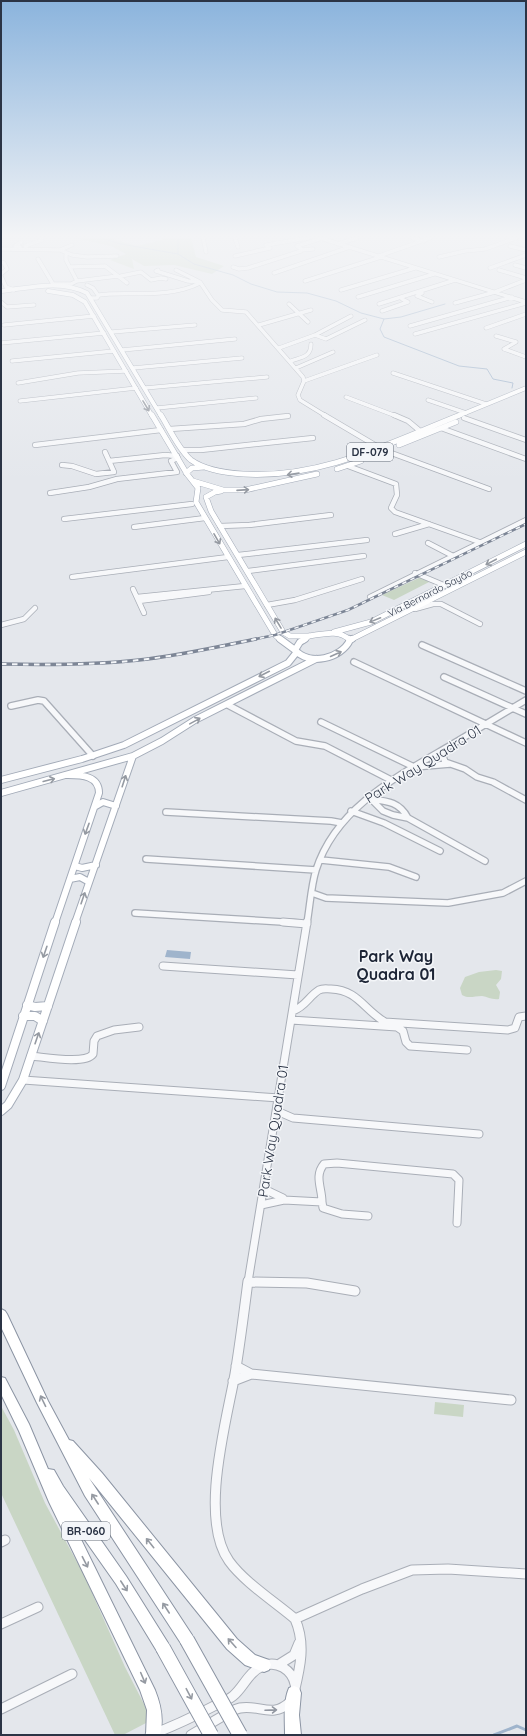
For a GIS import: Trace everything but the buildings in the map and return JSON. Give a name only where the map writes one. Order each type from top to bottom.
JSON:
[{"type":"highway","name":"BR-060","points":[[1,1314],[60,1436],[90,1492],[187,1640],[240,1735]]},
{"type":"highway","name":"BR-060","points":[[1,1382],[58,1490],[121,1580],[163,1648],[211,1735]]},
{"type":"highway","points":[[23,1424],[56,1502],[141,1674],[153,1702],[156,1719],[152,1735]]},
{"type":"highway","points":[[60,1436],[97,1477],[237,1649],[253,1661],[264,1665]]},
{"type":"highway","points":[[293,1735],[292,1715],[294,1693]]},
{"type":"main road","points":[[96,319],[186,473],[198,488],[195,504],[205,518],[245,587],[275,635],[295,652],[306,658],[316,659],[331,657],[342,652],[349,644],[350,640],[526,552]]},
{"type":"main road","name":"DF-079","points":[[104,319],[157,408],[188,456],[197,463],[206,467],[230,473],[259,476],[287,474],[324,468],[380,448],[466,413],[473,412],[526,392]]},
{"type":"main road","name":"DF-079","points":[[328,471],[348,466],[456,422],[486,404],[526,388]]},
{"type":"main road","points":[[456,422],[462,417],[459,416]]},
{"type":"main road","points":[[186,473],[192,468],[206,467]]},
{"type":"main road","points":[[192,480],[208,487],[223,490],[246,490],[322,473]]},
{"type":"main road","points":[[259,476],[267,481],[267,484],[264,487]]},
{"type":"main road","points":[[223,490],[206,497],[211,511],[248,571],[267,606]]},
{"type":"main road","name":"Via Bernardo Sayão","points":[[267,606],[286,635],[295,637],[330,633],[371,622],[446,586],[526,544]]},
{"type":"main road","points":[[330,633],[340,633],[348,637],[350,640]]},
{"type":"main road","points":[[4,779],[93,756],[124,745],[288,663],[300,642],[310,636]]},
{"type":"main road","points":[[1,793],[133,756],[162,741],[195,720],[228,705],[316,659]]},
{"type":"main road","points":[[149,732],[154,734],[162,741]]},
{"type":"main road","points":[[1,1111],[8,1105],[23,1080],[133,756]]},
{"type":"main road","points":[[23,774],[23,781],[32,784]]},
{"type":"main road","points":[[1,1086],[23,1016],[96,806],[100,789],[95,780],[84,776],[68,775]]},
{"type":"main road","points":[[4,779],[13,784],[14,787],[11,790]]},
{"type":"main road","points":[[96,806],[103,802],[116,806]]},
{"type":"main road","points":[[75,866],[85,869],[96,865]]},
{"type":"main road","points":[[70,879],[77,876],[82,877],[89,882]]},
{"type":"main road","points":[[27,1005],[34,1007],[48,1006]]},
{"type":"main road","points":[[23,1016],[34,1016],[43,1021]]},
{"type":"street","points":[[4,325],[64,319]]},
{"type":"street","points":[[253,319],[291,361],[304,381]]},
{"type":"street","points":[[259,325],[279,319]]},
{"type":"street","points":[[279,348],[315,335],[345,319]]},
{"type":"street","points":[[410,326],[435,319]]},
{"type":"street","points":[[415,334],[467,319]]},
{"type":"street","points":[[486,328],[512,319]]},
{"type":"street","points":[[315,335],[326,339],[365,320]]},
{"type":"street","points":[[112,332],[195,325]]},
{"type":"street","points":[[1,343],[104,333]]},
{"type":"street","points":[[496,336],[516,342],[504,348],[505,350],[526,357]]},
{"type":"street","points":[[122,350],[236,339]]},
{"type":"street","points":[[291,361],[308,354],[311,344]]},
{"type":"street","points":[[12,361],[114,351]]},
{"type":"street","points":[[296,368],[333,352]]},
{"type":"street","points":[[377,355],[304,381],[298,396],[300,400],[380,448]]},
{"type":"street","points":[[133,368],[242,358]]},
{"type":"street","points":[[18,383],[78,373],[126,371]]},
{"type":"street","points":[[393,373],[486,404]]},
{"type":"street","points":[[145,388],[267,376]]},
{"type":"street","points":[[20,401],[136,388]]},
{"type":"street","points":[[346,397],[405,419],[414,424],[430,427]]},
{"type":"street","points":[[157,408],[256,398]]},
{"type":"street","points":[[428,400],[466,413]]},
{"type":"street","points":[[170,429],[244,424],[257,420],[288,416]]},
{"type":"street","points":[[464,418],[526,440]]},
{"type":"street","points":[[414,424],[420,431]]},
{"type":"street","points":[[441,428],[526,459]]},
{"type":"street","points":[[35,445],[161,430]]},
{"type":"street","points":[[184,450],[192,451],[313,438]]},
{"type":"street","points":[[165,455],[173,449]]},
{"type":"street","points":[[386,450],[489,489]]},
{"type":"street","points":[[188,456],[192,453],[192,451]]},
{"type":"street","points":[[62,465],[72,466],[96,474],[112,473],[114,471],[105,452]]},
{"type":"street","points":[[109,461],[165,455],[177,457]]},
{"type":"street","points":[[50,493],[89,487],[117,480],[177,472],[172,461],[177,457]]},
{"type":"street","points":[[348,466],[395,483],[396,495],[391,508],[392,510],[482,543]]},
{"type":"street","points":[[64,519],[195,504]]},
{"type":"street","points":[[220,526],[249,525],[331,515]]},
{"type":"street","points":[[134,527],[205,518]]},
{"type":"street","points":[[370,596],[415,573],[482,543],[526,520]]},
{"type":"street","points":[[395,534],[429,524]]},
{"type":"street","points":[[238,555],[367,540]]},
{"type":"street","points":[[428,543],[453,556]]},
{"type":"street","points":[[248,571],[364,556]]},
{"type":"street","points":[[72,577],[228,557]]},
{"type":"street","points":[[415,573],[446,586]]},
{"type":"street","points":[[267,606],[295,600],[362,579]]},
{"type":"street","points":[[138,599],[245,587]]},
{"type":"street","points":[[132,589],[144,613]]},
{"type":"street","points":[[413,609],[433,604],[442,604],[480,624]]},
{"type":"street","points":[[1,625],[24,619],[36,608]]},
{"type":"street","points":[[422,645],[526,691]]},
{"type":"street","points":[[354,662],[526,743]]},
{"type":"street","points":[[444,677],[526,714]]},
{"type":"street","points":[[11,706],[38,700],[44,701],[93,756]]},
{"type":"street","name":"Park Way Quadra 01","points":[[294,1693],[301,1656],[301,1633],[295,1618],[243,1576],[229,1561],[221,1546],[216,1529],[214,1508],[224,1433],[236,1366],[248,1282],[316,870],[329,842],[351,812],[391,780],[526,700]]},
{"type":"street","points":[[228,705],[296,741],[325,746],[391,780]]},
{"type":"street","points":[[321,722],[414,767],[450,764]]},
{"type":"street","points":[[441,751],[443,760],[464,769],[477,777],[493,782],[526,800]]},
{"type":"street","points":[[369,798],[390,814],[408,818],[485,861]]},
{"type":"street","points":[[369,798],[398,805],[404,810],[408,818]]},
{"type":"street","points":[[166,812],[331,821],[342,823]]},
{"type":"street","points":[[351,812],[384,823],[440,851]]},
{"type":"street","points":[[146,859],[316,870]]},
{"type":"street","points":[[320,860],[388,867],[416,877]]},
{"type":"street","points":[[312,894],[326,898],[448,903],[503,892],[526,881]]},
{"type":"street","points":[[311,904],[326,898]]},
{"type":"street","points":[[134,913],[307,924]]},
{"type":"street","points":[[162,966],[298,975]]},
{"type":"street","points":[[292,1011],[301,1009],[317,992],[326,989],[346,990],[353,994],[374,1015],[385,1022],[508,1030],[515,1028],[519,1017],[526,1016]]},
{"type":"street","points":[[291,1020],[397,1027],[402,1028],[405,1032],[406,1042],[410,1046],[467,1050]]},
{"type":"street","points":[[31,1056],[76,1060],[87,1059],[90,1058],[95,1040],[100,1034],[139,1027]]},
{"type":"street","points":[[23,1080],[279,1098]]},
{"type":"street","points":[[277,1111],[293,1118]]},
{"type":"street","points":[[275,1122],[293,1118],[479,1134]]},
{"type":"street","points":[[368,1216],[329,1211],[323,1208],[323,1194],[318,1186],[320,1169],[324,1164],[337,1163],[449,1174],[457,1177],[459,1180],[457,1223]]},
{"type":"street","points":[[264,1189],[286,1199]]},
{"type":"street","points":[[261,1205],[272,1200],[286,1199],[322,1202]]},
{"type":"street","points":[[248,1282],[306,1283],[355,1291]]},
{"type":"street","points":[[236,1366],[252,1374],[511,1400]]},
{"type":"street","points":[[233,1381],[252,1374]]},
{"type":"street","points":[[295,1618],[364,1587],[403,1573],[421,1569],[450,1568],[526,1574]]},
{"type":"street","points":[[1,1624],[38,1607]]},
{"type":"street","points":[[278,1665],[294,1655],[299,1646],[301,1633]]},
{"type":"street","points":[[152,1735],[180,1724],[234,1696],[248,1676],[254,1670],[264,1665],[278,1665],[286,1668],[294,1679],[294,1693],[289,1704],[278,1710],[268,1711],[245,1707],[239,1708],[191,1735]]},
{"type":"street","points":[[1,1710],[72,1674]]},
{"type":"green space","points":[[421,577],[431,581],[394,600],[382,595]]},
{"type":"green space","points":[[496,970],[502,971],[501,979],[496,985],[500,992],[499,999],[492,999],[482,996],[467,997],[462,995],[460,988],[465,977],[479,972]]},
{"type":"green space","points":[[435,1402],[464,1405],[463,1417],[434,1414]]},
{"type":"green space","points":[[1,1406],[14,1430],[45,1503],[84,1575],[125,1667],[146,1708],[148,1714],[146,1723],[123,1735],[115,1735],[1,1493]]},
{"type":"water","points":[[167,950],[191,952],[190,959],[165,957]]},
{"type":"waterway","points":[[384,319],[380,329],[384,337],[459,366],[487,369],[493,379],[513,383],[512,388]]},
{"type":"waterway","points":[[494,1735],[517,1726],[526,1730]]},
{"type":"railway","points":[[251,640],[275,635],[348,610],[526,524]]},
{"type":"railway","points":[[1,664],[70,664],[139,660],[183,654],[256,639]]},
{"type":"district","name":"Park Way Quadra 01","points":[[396,965]]}]
